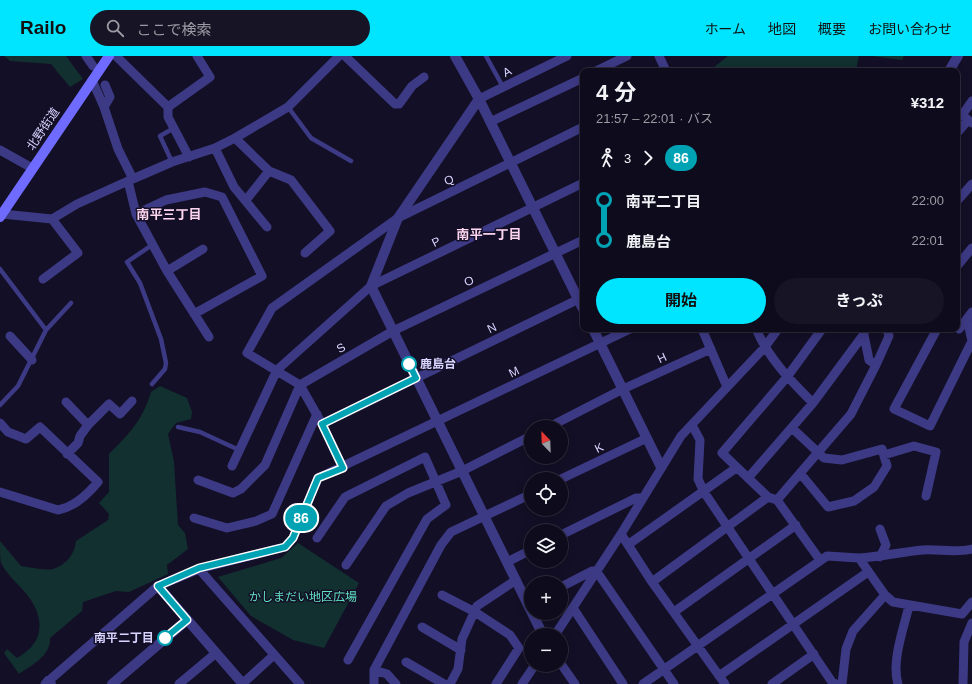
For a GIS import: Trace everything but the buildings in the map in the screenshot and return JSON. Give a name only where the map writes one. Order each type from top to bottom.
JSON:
[{"type":"main road","name":"北野街道","points":[[1,216],[109,56]]},
{"type":"street","points":[[86,56],[92,66]]},
{"type":"street","points":[[116,56],[168,107],[168,117],[189,157]]},
{"type":"street","points":[[168,107],[210,77],[197,56]]},
{"type":"street","points":[[1,216],[52,219],[77,204],[130,180],[172,162],[215,148],[288,107],[339,56]]},
{"type":"street","points":[[345,56],[395,104],[399,104],[412,86],[424,77]]},
{"type":"street","points":[[455,56],[479,99],[555,253],[580,296]]},
{"type":"street","name":"A","points":[[479,99],[567,56]]},
{"type":"street","points":[[602,68],[628,56]]},
{"type":"street","points":[[659,56],[665,68]]},
{"type":"street","points":[[951,68],[958,56]]},
{"type":"street","points":[[490,122],[580,79]]},
{"type":"street","points":[[92,80],[104,108],[130,180],[136,214],[167,271],[209,337]]},
{"type":"street","points":[[104,108],[110,97],[105,85]]},
{"type":"street","points":[[479,99],[398,218],[371,286],[524,596]]},
{"type":"street","points":[[960,127],[972,100]]},
{"type":"street","name":"Q","points":[[277,370],[247,354],[272,308],[398,218],[580,128]]},
{"type":"street","points":[[235,138],[269,171],[291,180],[330,231],[304,253]]},
{"type":"street","points":[[215,148],[237,190],[267,227]]},
{"type":"street","points":[[0,150],[32,168]]},
{"type":"street","points":[[246,200],[269,171]]},
{"type":"street","name":"P","points":[[277,370],[371,286],[580,184]]},
{"type":"street","points":[[960,198],[972,184]]},
{"type":"street","points":[[136,214],[166,200],[205,192],[222,197],[237,190]]},
{"type":"street","points":[[194,314],[262,276],[222,197]]},
{"type":"street","points":[[43,279],[78,253],[52,219]]},
{"type":"street","name":"O","points":[[393,331],[580,241]]},
{"type":"street","points":[[960,262],[972,248]]},
{"type":"street","points":[[167,271],[202,249]]},
{"type":"street","name":"N","points":[[322,424],[580,298]]},
{"type":"street","points":[[960,328],[969,316]]},
{"type":"street","points":[[935,332],[894,409],[930,426],[972,341],[969,316]]},
{"type":"street","name":"S","points":[[300,385],[393,331]]},
{"type":"street","points":[[594,332],[661,467]]},
{"type":"street","name":"M","points":[[48,683],[158,586],[199,568],[285,547],[293,538],[318,478],[343,468],[624,332]]},
{"type":"street","points":[[703,332],[727,388]]},
{"type":"street","points":[[757,332],[764,348],[787,377],[813,402]]},
{"type":"street","points":[[560,628],[621,534],[680,436],[764,348],[776,332]]},
{"type":"street","points":[[820,332],[787,377],[722,453],[736,468],[773,498],[796,525],[820,560]]},
{"type":"street","points":[[748,478],[813,402],[862,332]]},
{"type":"street","points":[[863,332],[869,360],[876,365]]},
{"type":"street","points":[[652,582],[727,527],[773,498],[819,453],[851,414],[876,365],[889,336],[888,332]]},
{"type":"street","points":[[10,336],[32,360]]},
{"type":"street","name":"H","points":[[563,420],[623,389],[710,349]]},
{"type":"street","points":[[232,466],[277,370],[300,385],[317,414],[343,468]]},
{"type":"street","points":[[198,480],[233,493],[241,489],[265,465],[300,385]]},
{"type":"street","points":[[67,454],[78,443],[80,436],[88,425],[109,404],[120,414],[132,401]]},
{"type":"street","points":[[66,402],[88,425]]},
{"type":"street","points":[[194,518],[227,528],[256,521],[272,514],[317,414]]},
{"type":"street","points":[[0,423],[8,432],[26,439],[40,427],[98,482],[86,496],[64,509],[58,510],[0,492]]},
{"type":"street","points":[[692,425],[700,440],[698,479],[704,492],[836,684]]},
{"type":"street","points":[[792,428],[824,458],[842,460],[882,449],[887,466],[874,487],[854,501],[828,507],[800,473]]},
{"type":"street","name":"K","points":[[568,476],[647,438]]},
{"type":"street","points":[[346,565],[386,506],[408,493],[462,471],[524,440]]},
{"type":"street","points":[[884,455],[914,446],[936,452],[926,496]]},
{"type":"street","points":[[317,538],[345,497],[425,458],[446,505],[427,519],[348,660]]},
{"type":"street","points":[[629,544],[736,468]]},
{"type":"street","points":[[374,684],[374,670],[441,545],[451,532],[524,497]]},
{"type":"street","points":[[568,532],[636,498],[642,498]]},
{"type":"street","points":[[674,612],[796,525]]},
{"type":"street","points":[[880,529],[886,545],[880,557]]},
{"type":"street","points":[[621,534],[629,544],[652,582],[725,684]]},
{"type":"street","points":[[643,684],[827,556],[859,558],[880,557],[924,550],[963,552],[972,549]]},
{"type":"street","points":[[507,562],[524,554]]},
{"type":"street","points":[[859,558],[885,595],[893,602],[962,614],[972,602]]},
{"type":"street","points":[[199,568],[300,684]]},
{"type":"street","points":[[568,583],[592,571],[596,572]]},
{"type":"street","points":[[596,572],[674,684]]},
{"type":"street","points":[[719,676],[868,572]]},
{"type":"street","points":[[450,684],[458,669],[462,639],[477,606],[516,580]]},
{"type":"street","points":[[158,586],[242,684],[274,655]]},
{"type":"street","points":[[442,595],[475,612],[510,635],[519,648],[496,684]]},
{"type":"street","points":[[836,684],[853,631],[885,595]]},
{"type":"street","points":[[898,684],[896,678],[898,651],[909,606]]},
{"type":"street","points":[[573,608],[623,684]]},
{"type":"street","points":[[112,684],[187,620]]},
{"type":"street","points":[[963,684],[964,642],[972,623]]},
{"type":"street","points":[[422,628],[460,650]]},
{"type":"street","points":[[179,684],[216,653]]},
{"type":"street","points":[[772,684],[814,654]]},
{"type":"street","points":[[406,662],[444,684]]},
{"type":"street","points":[[374,670],[387,674],[396,684]]},
{"type":"street","points":[[522,684],[530,672]]},
{"type":"street","points":[[566,672],[572,683]]},
{"type":"lane","points":[[486,56],[503,87]]},
{"type":"lane","points":[[288,107],[312,138],[351,161]]},
{"type":"lane","points":[[172,162],[160,136],[174,128]]},
{"type":"lane","points":[[152,245],[127,262],[140,283],[161,339],[166,363],[165,369],[152,384]]},
{"type":"lane","points":[[0,268],[46,330]]},
{"type":"lane","points":[[0,405],[18,386],[46,330],[71,303]]},
{"type":"lane","points":[[178,426],[200,432],[239,450]]},
{"type":"green space","points":[[4,56],[66,56],[83,79],[70,87],[51,64],[10,61]]},
{"type":"green space","points":[[728,56],[859,56],[857,68],[713,68]]},
{"type":"green space","points":[[872,56],[904,56],[902,60]]},
{"type":"green space","points":[[160,386],[187,398],[192,412],[191,419],[176,423],[168,434],[174,462],[178,525],[185,533],[188,549],[167,565],[168,574],[129,592],[116,591],[83,602],[82,611],[50,638],[44,655],[19,674],[4,653],[7,649],[17,658],[35,643],[39,630],[38,615],[32,601],[4,569],[1,563],[0,541],[21,566],[53,569],[66,562],[72,555],[76,541],[108,520],[109,514],[99,503],[109,492],[109,454],[123,440],[139,419],[144,411],[151,392]]},
{"type":"green space","name":"かしまだい地区広場","points":[[298,543],[359,583],[324,648],[293,640],[251,616],[218,577],[281,558]]},
{"type":"bus line","name":"86","points":[[165,638],[187,620],[158,586],[199,568],[285,547],[293,538],[318,478],[343,468],[322,424],[416,378],[409,364]]},
{"type":"place","name":"鹿島台","points":[[409,364]]},
{"type":"place","name":"南平二丁目","points":[[165,638]]},
{"type":"district","name":"南平三丁目","points":[[169,214]]},
{"type":"district","name":"南平一丁目","points":[[489,234]]}]
